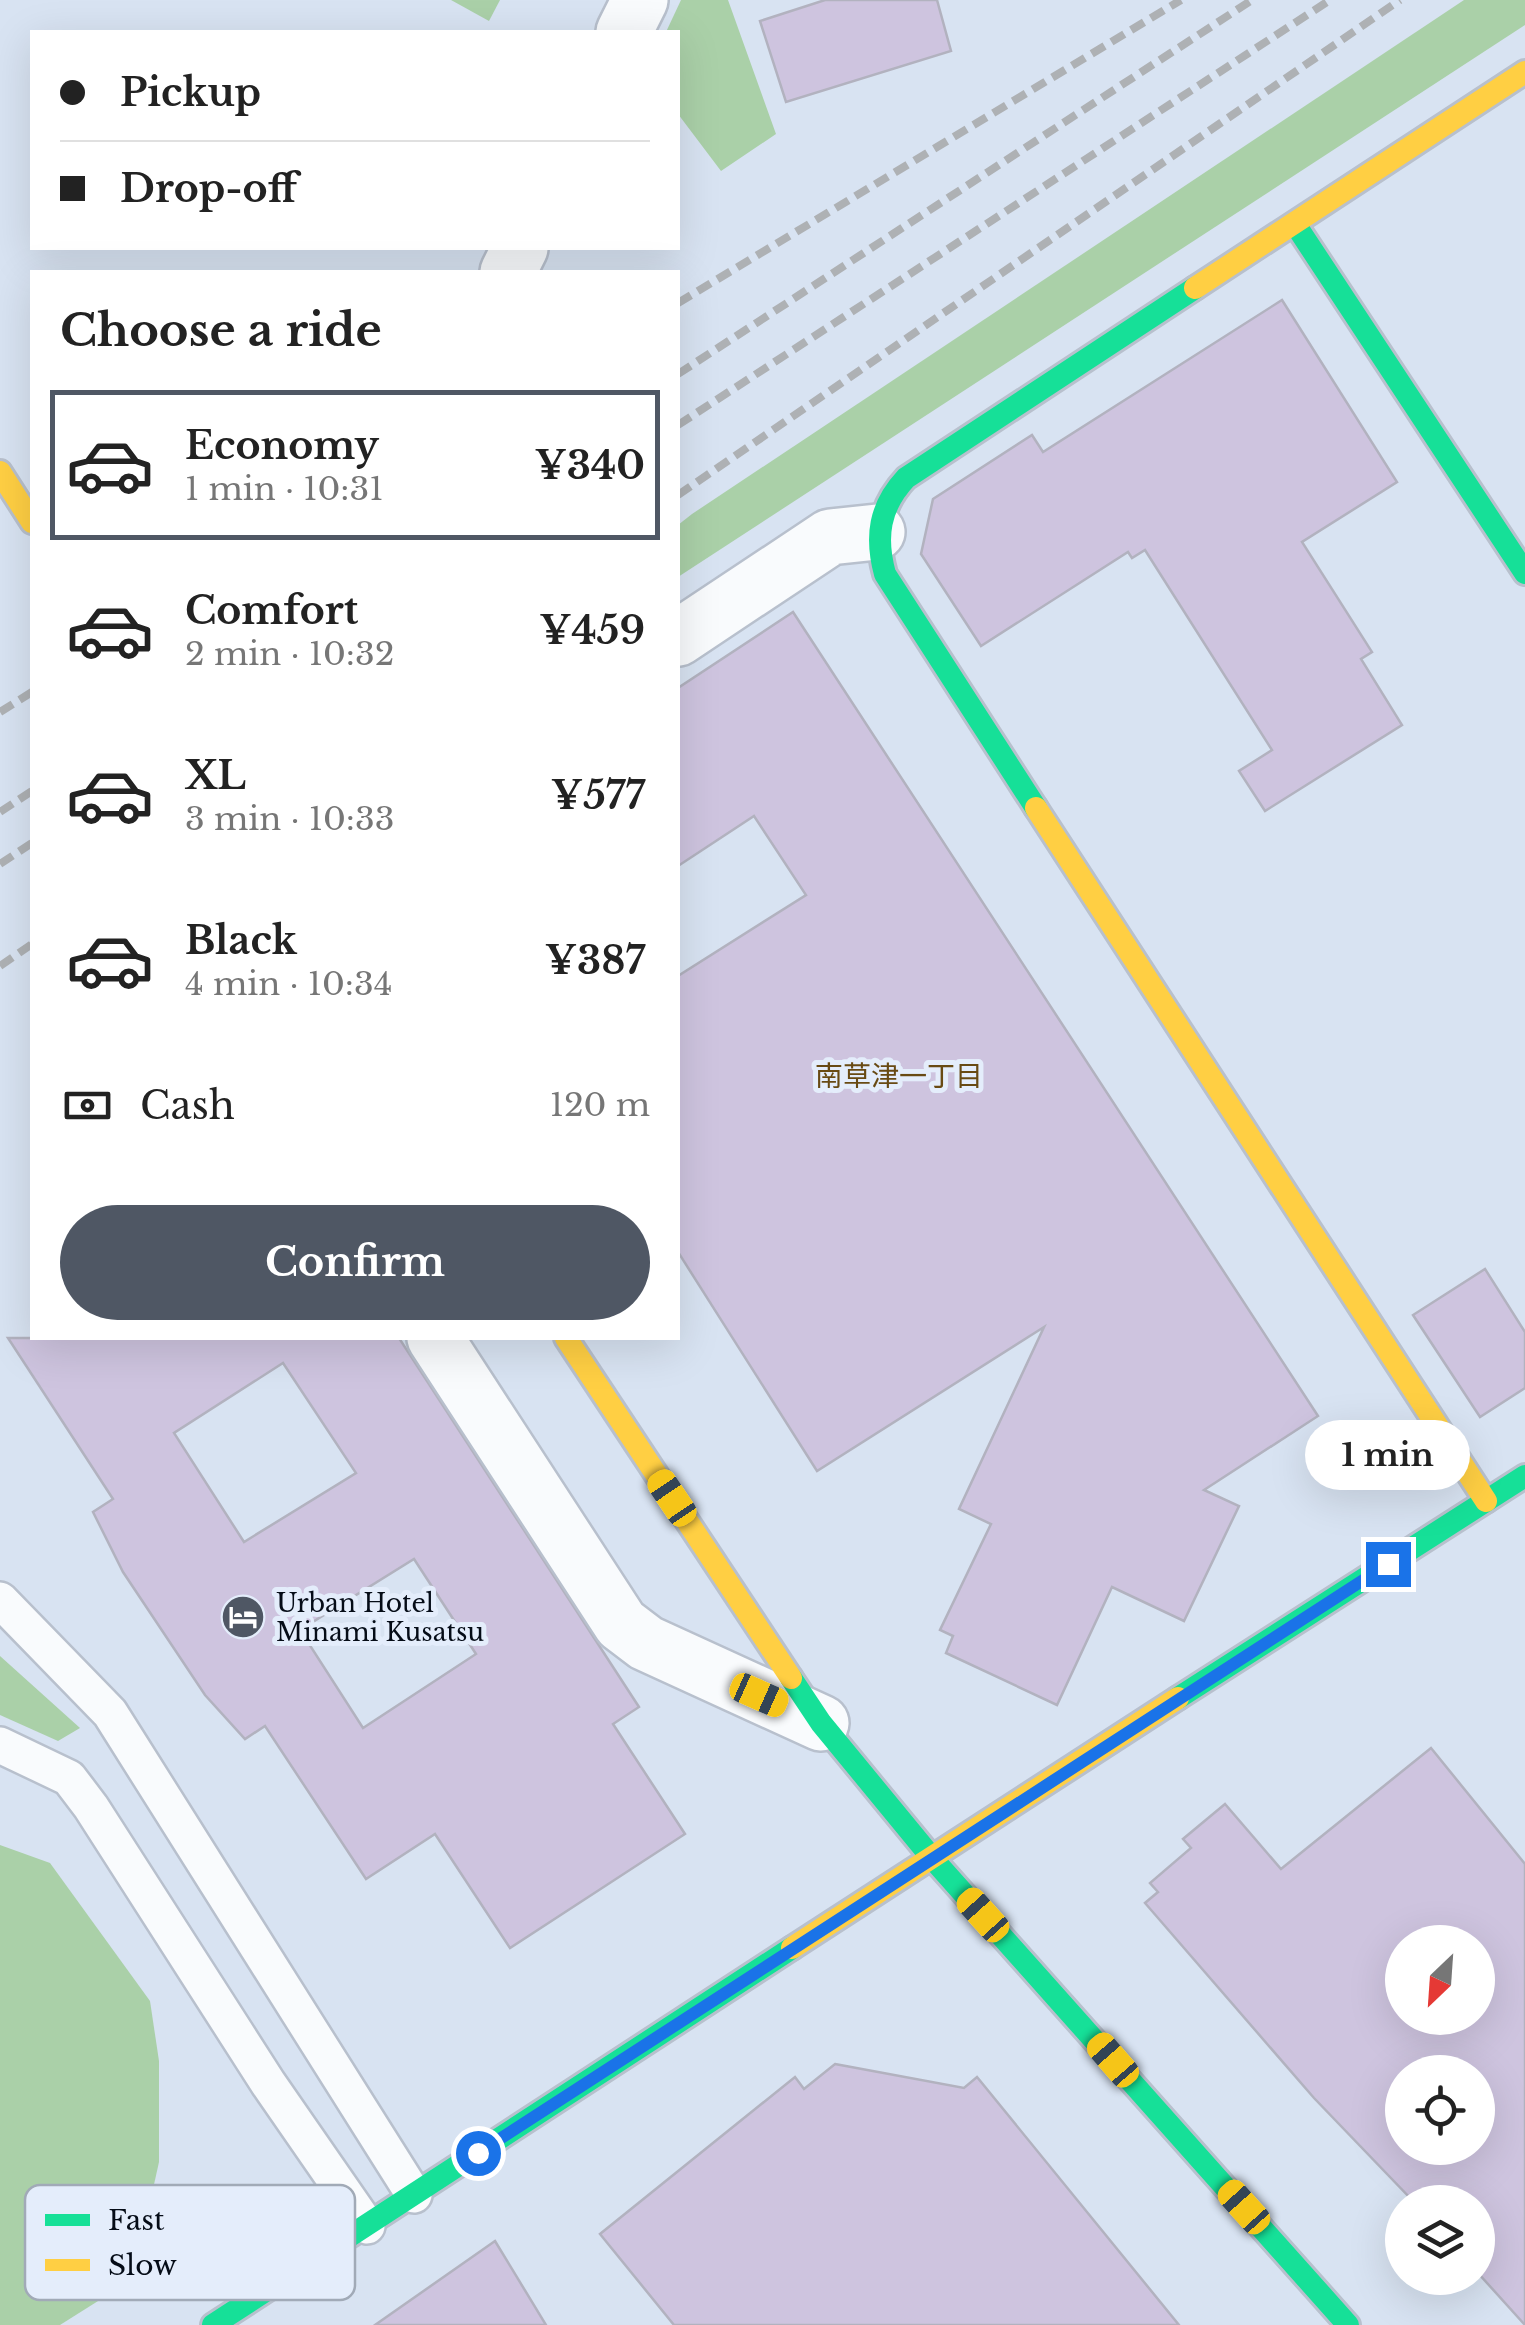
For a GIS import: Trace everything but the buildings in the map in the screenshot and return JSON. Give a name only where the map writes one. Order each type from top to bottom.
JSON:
[{"type":"street","points":[[625,30],[640,0]]},
{"type":"street","points":[[1486,1501],[885,574],[878,532],[891,492],[906,478],[1525,72]]},
{"type":"street","points":[[1295,224],[1525,573]]},
{"type":"street","points":[[0,472],[30,519]]},
{"type":"street","points":[[680,637],[830,538],[878,532]]},
{"type":"street","points":[[436,1340],[622,1624],[646,1644],[821,1723]]},
{"type":"street","points":[[567,1340],[821,1723],[932,1858],[1348,2325]]},
{"type":"street","points":[[355,2234],[1525,1476]]},
{"type":"street","points":[[213,2325],[252,2300]]},
{"type":"lane","points":[[0,1600],[110,1712],[414,2195]]},
{"type":"lane","points":[[0,1745],[69,1778],[92,1807],[339,2185]]},
{"type":"lane","points":[[355,2209],[367,2226]]},
{"type":"green space","points":[[451,0],[500,0],[489,21]]},
{"type":"green space","points":[[681,0],[728,0],[776,134],[721,171],[680,117],[680,30],[667,30]]},
{"type":"green space","points":[[1464,0],[1525,0],[1525,25],[680,576],[680,523]]},
{"type":"green space","points":[[0,1656],[80,1728],[58,1741],[0,1715]]},
{"type":"green space","points":[[0,1845],[50,1863],[150,2001],[159,2061],[159,2162],[154,2185],[25,2185],[25,2300],[100,2300],[60,2325],[0,2325]]},
{"type":"railway","points":[[680,302],[1181,0]]},
{"type":"railway","points":[[680,373],[1252,0]]},
{"type":"railway","points":[[680,424],[1330,0]]},
{"type":"railway","points":[[680,494],[1400,0]]},
{"type":"railway","points":[[0,712],[30,693]]},
{"type":"railway","points":[[0,812],[30,792]]},
{"type":"railway","points":[[0,864],[30,844]]},
{"type":"railway","points":[[0,966],[30,945]]},
{"type":"traffic: fast","points":[[1295,224],[1525,573]]},
{"type":"traffic: fast","points":[[1036,808],[885,574],[880,547],[885,511],[906,478],[1195,288]]},
{"type":"traffic: fast","points":[[1178,1698],[1525,1476]]},
{"type":"traffic: fast","points":[[791,1678],[821,1723],[932,1858],[1348,2325]]},
{"type":"traffic: fast","points":[[355,2233],[792,1948]]},
{"type":"traffic: fast","points":[[213,2325],[251,2300]]},
{"type":"traffic: slow","points":[[1195,288],[1525,72]]},
{"type":"traffic: slow","points":[[0,472],[30,519]]},
{"type":"traffic: slow","points":[[1036,808],[1486,1501]]},
{"type":"traffic: slow","points":[[567,1340],[791,1678]]},
{"type":"traffic: slow","points":[[792,1948],[1178,1698]]},
{"type":"place","name":"Urban Hotel Minami Kusatsu","points":[[243,1617]]},
{"type":"district","name":"南草津一丁目","points":[[899,1076]]},
{"type":"route","points":[[478,2153],[1029,1792],[1388,1564]]}]
